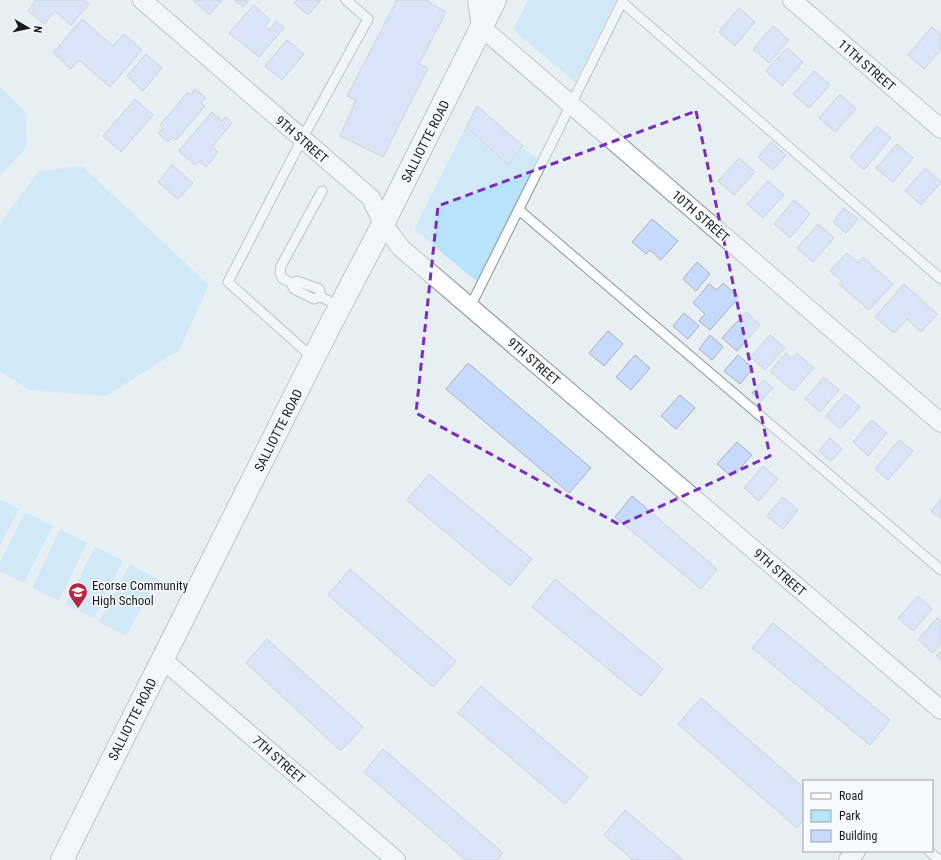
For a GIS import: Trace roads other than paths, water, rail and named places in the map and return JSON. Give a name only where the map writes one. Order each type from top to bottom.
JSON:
[{"type":"street","name":"9TH STREET","points":[[142,0],[371,198],[383,224],[401,248],[941,710]]},
{"type":"street","points":[[477,0],[481,27]]},
{"type":"street","name":"SALLIOTTE ROAD","points":[[62,860],[313,359],[331,302],[383,224],[495,0]]},
{"type":"street","name":"11TH STREET","points":[[792,0],[941,129]]},
{"type":"street","name":"10TH STREET","points":[[481,27],[941,423]]},
{"type":"street","name":"7TH STREET","points":[[162,659],[396,860]]},
{"type":"street","points":[[848,860],[855,852]]},
{"type":"lane","points":[[313,359],[228,282],[302,139],[368,19],[346,0]]},
{"type":"lane","points":[[470,307],[623,1],[941,279]]},
{"type":"lane","points":[[322,191],[281,266],[280,273],[282,278],[291,283],[297,281],[319,290],[331,302]]},
{"type":"lane","points":[[519,210],[941,570]]},
{"type":"lane","points":[[930,852],[939,860]]},
{"type":"place","name":"Ecorse Community High School","points":[[78,609]]}]
